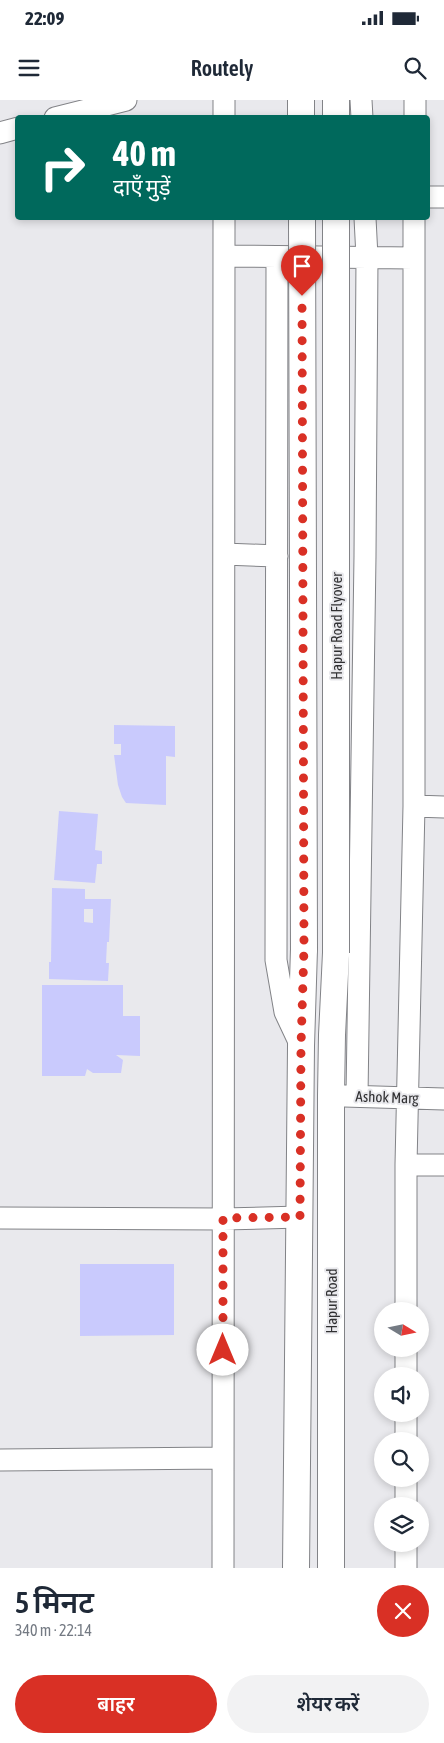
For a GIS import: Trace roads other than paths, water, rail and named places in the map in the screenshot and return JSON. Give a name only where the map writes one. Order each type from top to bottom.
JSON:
[{"type":"main road","points":[[301,100],[301,115]]},
{"type":"main road","points":[[336,100],[336,115]]},
{"type":"main road","points":[[296,1568],[301,1046],[304,948],[302,220]]},
{"type":"main road","name":"Hapur Road Flyover","points":[[332,1035],[348,953],[336,220]]},
{"type":"main road","name":"Hapur Road","points":[[331,1568],[332,1035]]},
{"type":"street","points":[[67,115],[126,100]]},
{"type":"street","points":[[224,100],[224,115]]},
{"type":"street","points":[[361,100],[362,115]]},
{"type":"street","points":[[415,100],[415,115]]},
{"type":"street","points":[[0,133],[15,129]]},
{"type":"street","points":[[430,197],[444,197]]},
{"type":"street","points":[[222,1568],[224,220]]},
{"type":"street","points":[[357,1096],[348,953],[365,546],[365,220]]},
{"type":"street","points":[[406,1302],[406,1165],[414,806],[414,220]]},
{"type":"street","points":[[224,256],[413,258]]},
{"type":"street","points":[[277,257],[276,960],[284,1012],[301,1046]]},
{"type":"street","points":[[224,554],[277,556]]},
{"type":"street","points":[[414,806],[444,807]]},
{"type":"street","name":"Ashok Marg","points":[[331,1095],[444,1099]]},
{"type":"street","points":[[406,1165],[444,1164]]},
{"type":"street","points":[[0,1218],[300,1217]]},
{"type":"street","points":[[0,1460],[223,1458]]},
{"type":"street","points":[[406,1552],[406,1568]]}]
